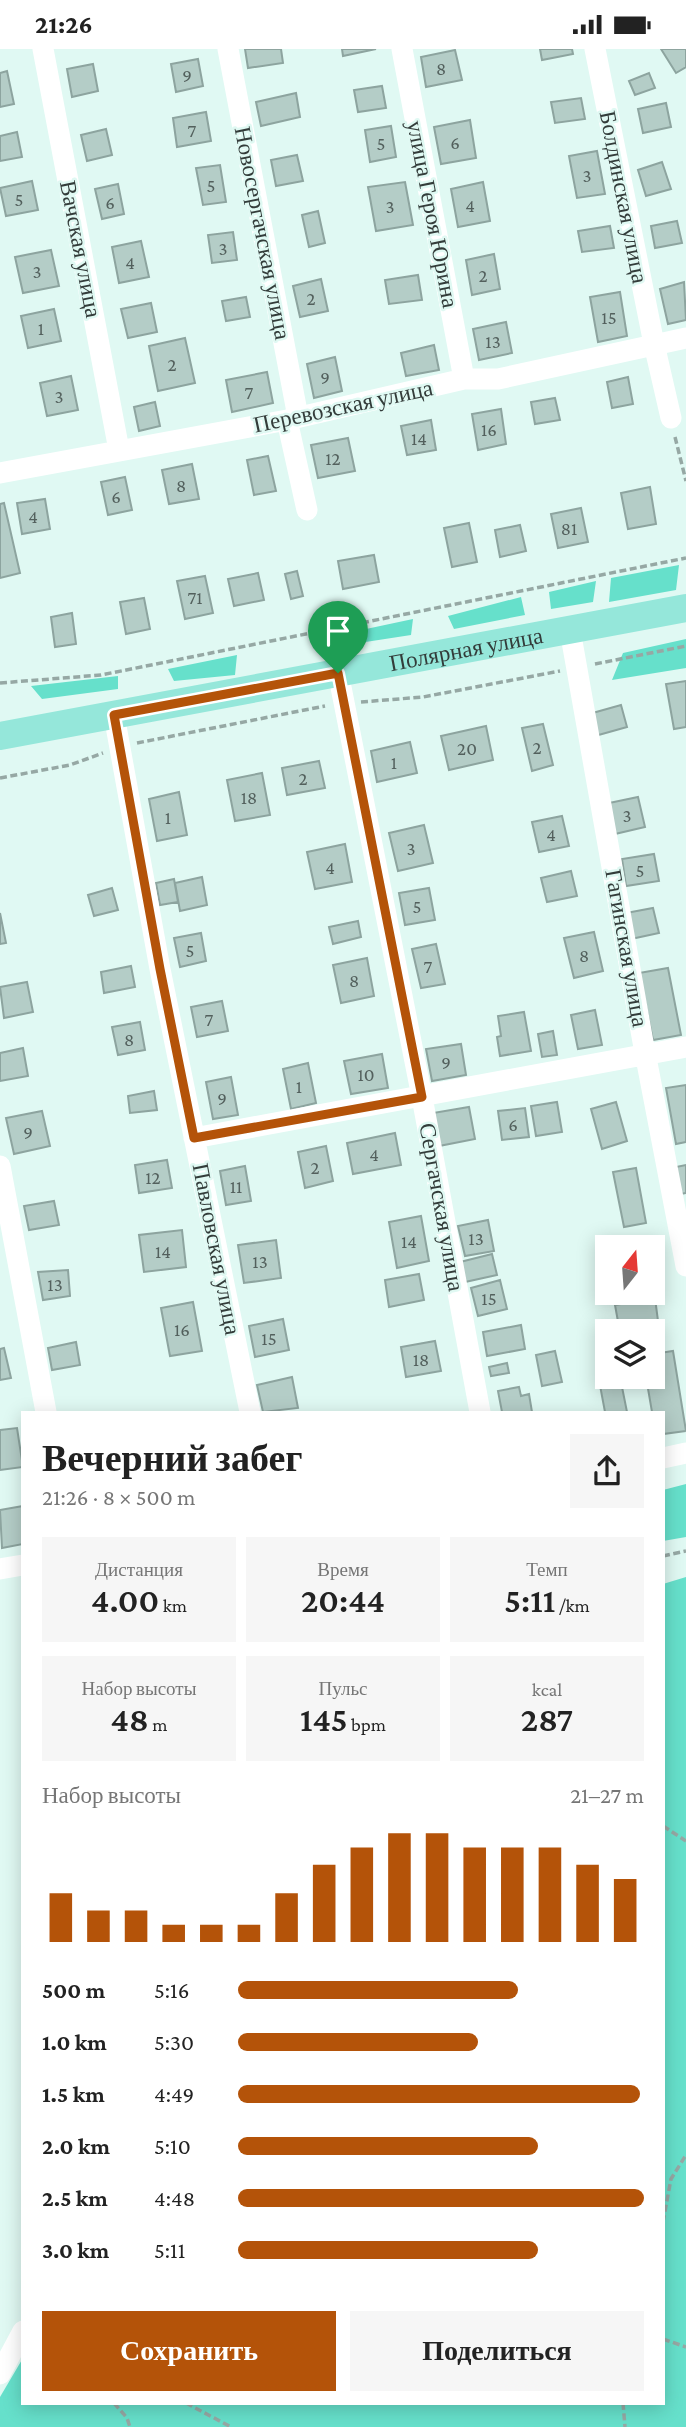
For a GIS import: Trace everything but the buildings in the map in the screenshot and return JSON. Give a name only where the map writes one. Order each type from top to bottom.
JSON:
[{"type":"main road","name":"Полярная улица","points":[[0,736],[686,608]]},
{"type":"street","name":"Вачская улица","points":[[43,49],[119,450]]},
{"type":"street","name":"Новосергачская улица","points":[[228,49],[307,510]]},
{"type":"street","name":"улица Героя Юрина","points":[[401,49],[464,379]]},
{"type":"street","name":"Болдинская улица","points":[[595,49],[671,418]]},
{"type":"street","name":"Перевозская улица","points":[[0,473],[293,419],[464,379],[498,379],[686,338]]},
{"type":"street","name":"Гагинская улица","points":[[570,630],[686,1266]]},
{"type":"street","name":"Сергачская улица","points":[[338,673],[422,1097],[480,1411]]},
{"type":"street","name":"Павловская улица","points":[[114,715],[160,969],[250,1411]]},
{"type":"street","points":[[194,1138],[686,1047]]},
{"type":"street","points":[[0,1166],[46,1411]]},
{"type":"street","points":[[665,1458],[686,1453]]},
{"type":"street","points":[[0,1569],[21,1565]]},
{"type":"street","points":[[0,2374],[21,2335]]},
{"type":"path","points":[[671,418],[686,481]]},
{"type":"path","points":[[0,683],[100,675],[686,558]]},
{"type":"path","points":[[665,1556],[686,1551]]},
{"type":"path","points":[[665,1827],[686,1841]]},
{"type":"path","points":[[665,2211],[671,2179],[686,2155]]},
{"type":"path","points":[[665,2340],[686,2347]]},
{"type":"path","points":[[116,2405],[127,2418],[130,2427]]},
{"type":"path","points":[[192,2405],[231,2427]]},
{"type":"path","points":[[623,2405],[625,2427]]},
{"type":"green space","points":[[679,565],[676,590],[609,602],[611,578]]},
{"type":"green space","points":[[596,581],[593,602],[551,609],[549,592]]},
{"type":"green space","points":[[521,597],[525,615],[454,629],[448,616]]},
{"type":"green space","points":[[413,619],[411,635],[359,643],[352,632]]},
{"type":"green space","points":[[686,639],[686,668],[612,680],[623,653]]},
{"type":"green space","points":[[237,655],[235,675],[174,681],[168,669]]},
{"type":"green space","points":[[118,676],[118,689],[42,699],[31,686]]},
{"type":"green space","points":[[686,1484],[686,1537],[665,1541],[665,1489]]},
{"type":"green space","points":[[686,1577],[686,2427],[0,2427],[0,2397],[21,2361],[21,2405],[665,2405],[665,1583]]},
{"type":"route","points":[[338,673],[422,1097],[194,1138],[114,715],[338,673]]}]
